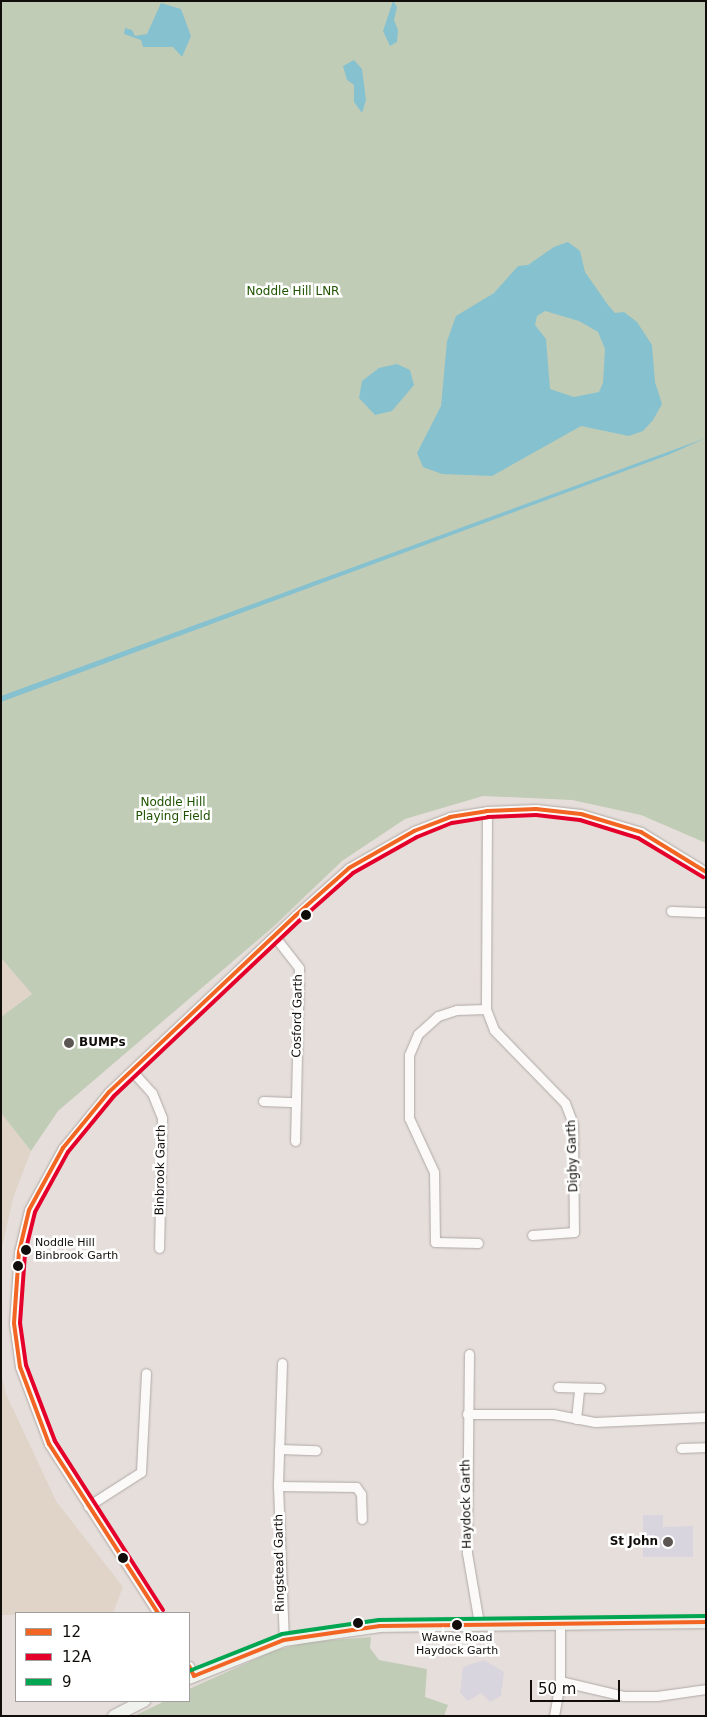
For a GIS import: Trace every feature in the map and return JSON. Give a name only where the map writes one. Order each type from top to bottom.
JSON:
[{"type":"street","points":[[157,1612],[48,1444],[33,1411],[20,1367],[14,1323],[14,1290],[29,1210],[63,1148],[109,1092],[349,868],[414,831],[450,817],[487,812],[536,809],[581,814],[641,832],[706,872]]},
{"type":"street","name":"Digby Garth","points":[[487,812],[486,1009],[494,1030],[504,1043],[566,1103],[572,1116],[574,1232],[532,1235]]},
{"type":"street","points":[[671,911],[706,912]]},
{"type":"street","name":"Cosford Garth","points":[[275,937],[299,968],[295,1141]]},
{"type":"street","points":[[478,1243],[434,1242],[434,1172],[409,1118],[409,1055],[418,1034],[438,1016],[457,1010],[486,1009]]},
{"type":"street","name":"Binbrook Garth","points":[[132,1071],[152,1093],[162,1118],[159,1248]]},
{"type":"street","points":[[263,1101],[296,1102]]},
{"type":"street","name":"Haydock Garth","points":[[469,1354],[467,1553],[479,1623]]},
{"type":"street","name":"Ringstead Garth","points":[[282,1363],[278,1486],[284,1640]]},
{"type":"street","points":[[88,1506],[141,1472],[146,1373]]},
{"type":"street","points":[[558,1387],[600,1388]]},
{"type":"street","points":[[576,1419],[579,1388]]},
{"type":"street","points":[[467,1414],[552,1414],[595,1422],[706,1417]]},
{"type":"street","points":[[681,1448],[706,1447]]},
{"type":"street","points":[[279,1449],[316,1450]]},
{"type":"street","points":[[278,1486],[356,1487],[361,1494],[362,1520]]},
{"type":"street","points":[[190,1673],[284,1640],[414,1625],[706,1622]]},
{"type":"street","points":[[554,1716],[560,1681],[560,1624]]},
{"type":"street","points":[[560,1681],[624,1696],[657,1696],[706,1689]]},
{"type":"street","points":[[114,1716],[142,1702]]},
{"type":"shaded area","points":[[1,958],[32,994],[1,1017]]},
{"type":"shaded area","points":[[1,1113],[31,1151],[13,1198],[1,1252]]},
{"type":"shaded area","points":[[1,1373],[6,1394],[56,1501],[123,1587],[113,1612],[15,1612],[15,1615],[1,1615]]},
{"type":"green space","name":"Noddle Hill LNR","points":[[1,1],[706,1],[706,843],[641,815],[572,800],[483,796],[405,819],[342,861],[273,927],[58,1111],[31,1151],[1,1113],[1,1017],[32,994],[1,958]]},
{"type":"green space","points":[[371,1637],[370,1648],[379,1660],[427,1669],[425,1697],[448,1705],[444,1716],[134,1716],[163,1702],[190,1702],[190,1689],[276,1650],[309,1642]]},
{"type":"water","points":[[393,1],[397,7],[394,20],[398,30],[397,42],[390,46],[383,31]]},
{"type":"water","points":[[161,3],[181,9],[191,36],[182,57],[173,47],[143,47],[141,40],[124,34],[125,28],[132,30],[135,36],[147,34]]},
{"type":"water","points":[[354,60],[362,69],[366,100],[362,113],[354,102],[354,85],[347,80],[343,66]]},
{"type":"water","points":[[568,242],[580,251],[585,272],[608,305],[615,313],[624,312],[637,322],[652,345],[655,382],[662,404],[653,420],[643,431],[629,436],[581,426],[492,476],[442,474],[423,467],[417,453],[441,406],[447,341],[456,316],[494,293],[518,266],[528,265],[554,247]],"holes":[[[545,311],[579,321],[598,332],[605,349],[603,383],[599,392],[574,397],[550,389],[546,339],[535,325],[537,316]]]},
{"type":"water","points":[[397,364],[410,370],[414,385],[392,411],[375,415],[359,398],[362,381],[379,368]]},
{"type":"water","points":[[706,438],[668,455],[1,702],[1,696]]},
{"type":"building","name":"St John","points":[[643,1515],[663,1515],[663,1527],[693,1526],[693,1557],[643,1557]]},
{"type":"building","points":[[484,1660],[504,1672],[501,1696],[490,1702],[481,1693],[468,1701],[460,1693],[463,1667]]},
{"type":"transit line","name":"12","points":[[157,1612],[49,1444],[20,1367],[14,1323],[19,1252],[29,1210],[63,1148],[109,1092],[295,916],[349,868],[414,831],[450,817],[487,811],[536,809],[581,814],[641,832],[706,872]]},
{"type":"transit line","name":"12A","points":[[163,1610],[55,1441],[26,1365],[20,1323],[25,1253],[35,1212],[68,1152],[114,1096],[299,921],[353,873],[417,837],[452,823],[488,817],[536,815],[580,820],[638,838],[703,877]]},
{"type":"transit line","name":"9","points":[[190,1671],[282,1634],[379,1620],[706,1616]]},
{"type":"transit line","name":"12","points":[[190,1668],[194,1676],[284,1640],[380,1626],[706,1622]]},
{"type":"place","name":"BUMPs","points":[[69,1043]]},
{"type":"place","name":"Noddle Hill Binbrook Garth","points":[[26,1250]]},
{"type":"place","name":"St John","points":[[668,1542]]},
{"type":"place","name":"Wawne Road Haydock Garth","points":[[457,1625]]},
{"type":"park label","name":"Noddle Hill Playing Field","points":[[173,810]]}]
